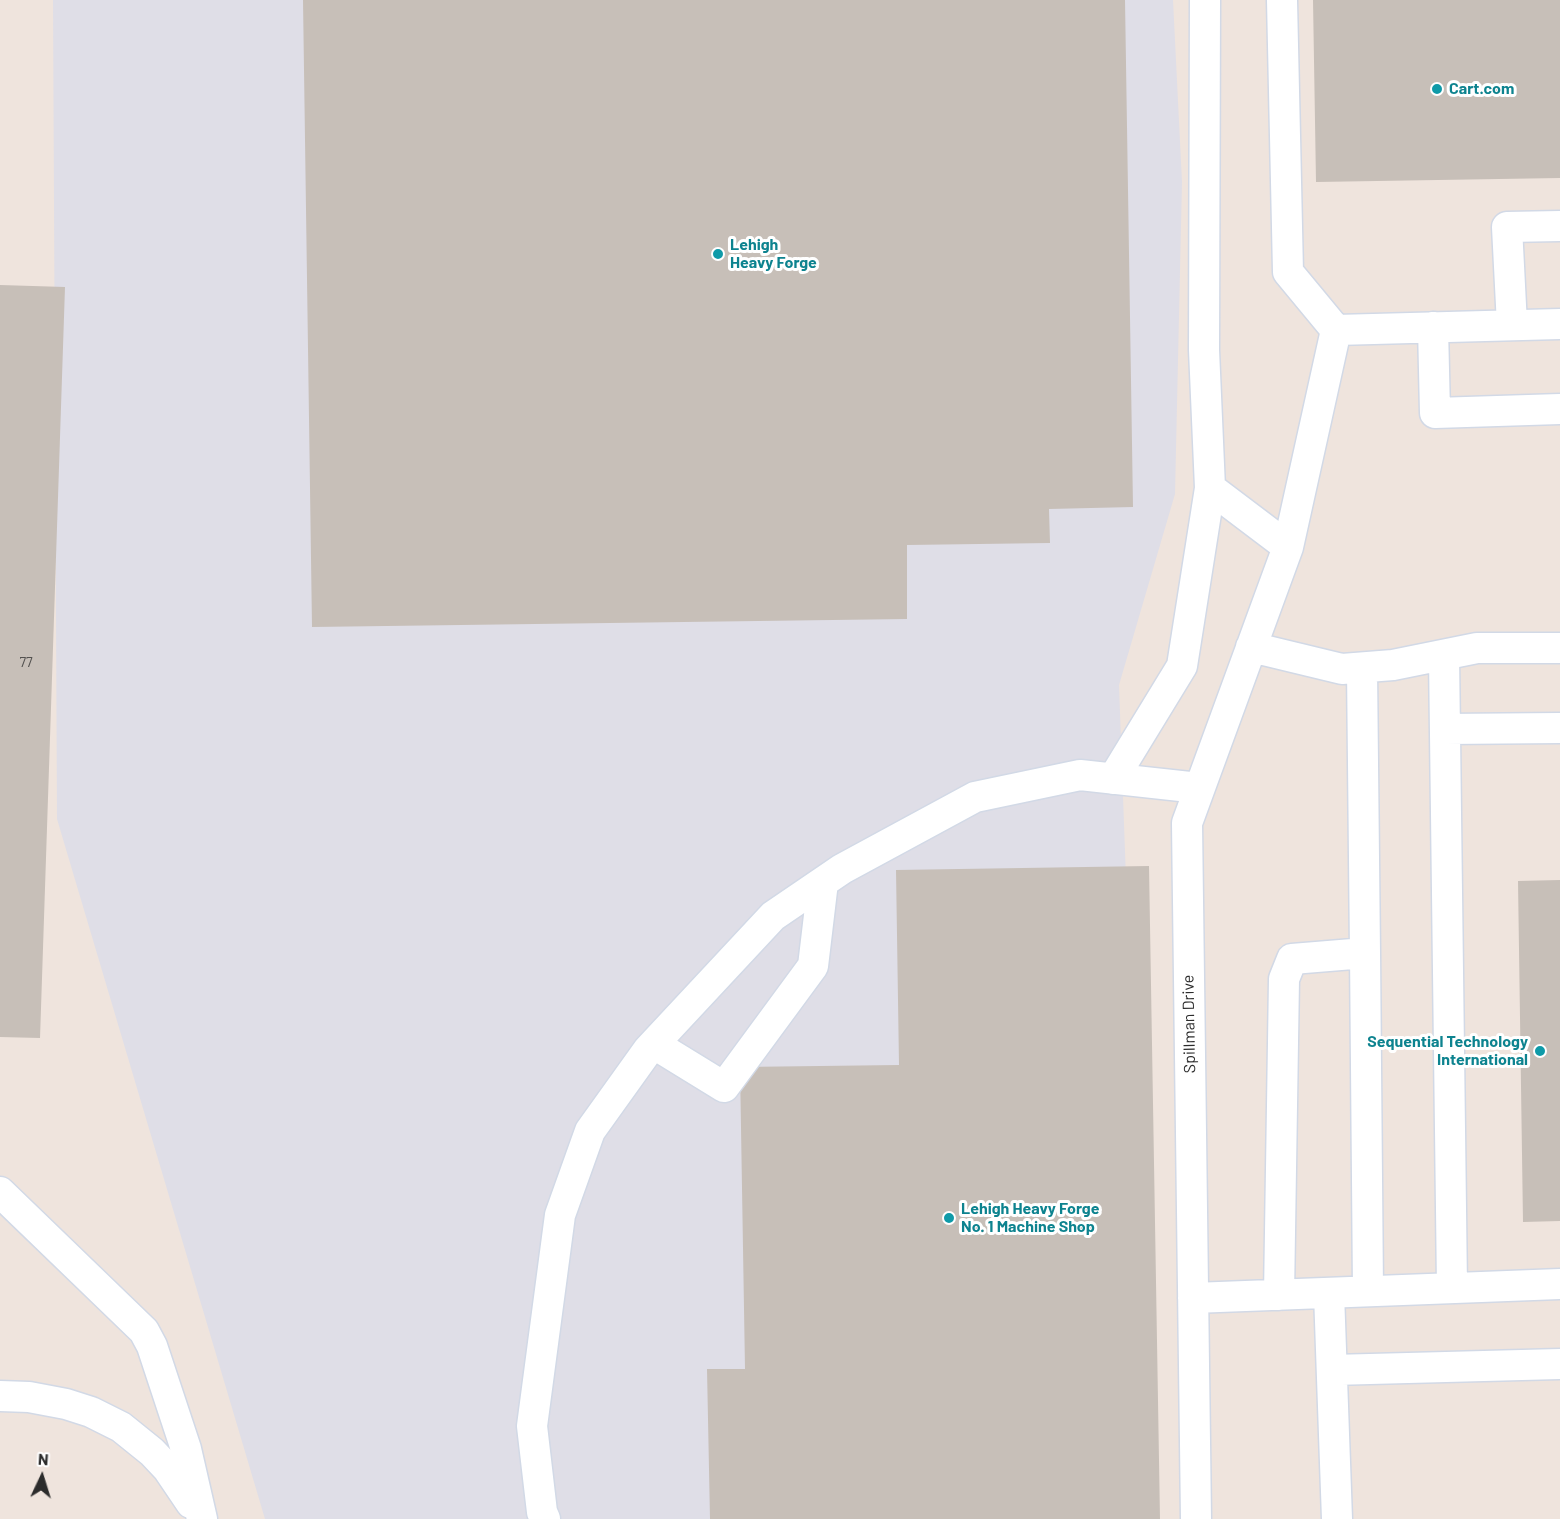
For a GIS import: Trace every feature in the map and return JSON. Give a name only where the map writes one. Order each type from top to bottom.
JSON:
[{"type":"street","points":[[1113,779],[1182,666],[1210,488],[1204,350],[1205,0]]},
{"type":"street","points":[[1282,0],[1288,272],[1336,330],[1560,324]]},
{"type":"street","points":[[1512,325],[1508,227],[1560,226]]},
{"type":"street","points":[[1433,327],[1434,412],[1560,409]]},
{"type":"street","name":"Spillman Drive","points":[[1196,1519],[1187,823],[1288,547],[1336,330]]},
{"type":"street","points":[[1210,488],[1288,547]]},
{"type":"street","points":[[1251,647],[1342,669],[1394,665],[1477,648],[1560,648]]},
{"type":"street","points":[[1444,655],[1452,1288]]},
{"type":"street","points":[[1362,668],[1368,1291]]},
{"type":"street","points":[[1445,729],[1560,728]]},
{"type":"street","points":[[545,1519],[542,1512],[532,1426],[560,1215],[590,1131],[654,1044],[773,916],[842,869],[975,797],[1080,775],[1199,788]]},
{"type":"street","points":[[654,1044],[724,1087],[813,966],[823,882]]},
{"type":"street","points":[[1279,1295],[1284,979],[1292,959],[1365,953]]},
{"type":"street","points":[[0,1192],[144,1331],[152,1346],[186,1449],[200,1519]]},
{"type":"street","points":[[1193,1298],[1560,1284]]},
{"type":"street","points":[[1329,1293],[1337,1519]]},
{"type":"street","points":[[1332,1370],[1560,1364]]},
{"type":"street","points":[[15,1396],[66,1404],[91,1412],[121,1427],[152,1452],[168,1469],[200,1519]]},
{"type":"shaded area","points":[[53,0],[1173,0],[1182,182],[1175,494],[1119,685],[1149,1519],[265,1519],[57,819]]},
{"type":"building","name":"Lehigh Heavy Forge","points":[[303,0],[1125,0],[1133,507],[1049,509],[1050,543],[907,545],[907,619],[312,627]]},
{"type":"building","name":"Cart.com","points":[[1313,0],[1560,0],[1560,178],[1316,182]]},
{"type":"building","points":[[0,285],[65,287],[40,1038],[0,1037]]},
{"type":"building","name":"Lehigh Heavy Forge No. 1 Machine Shop","points":[[1149,866],[1160,1519],[710,1519],[707,1369],[745,1369],[740,1067],[899,1065],[896,870]]},
{"type":"building","name":"Sequential Technology International","points":[[1560,880],[1560,1221],[1523,1222],[1518,881]]},
{"type":"place","name":"Cart.com","points":[[1437,89]]},
{"type":"place","name":"Lehigh Heavy Forge","points":[[718,254]]},
{"type":"place","name":"Sequential Technology International","points":[[1540,1051]]},
{"type":"place","name":"Lehigh Heavy Forge No. 1 Machine Shop","points":[[949,1218]]}]
